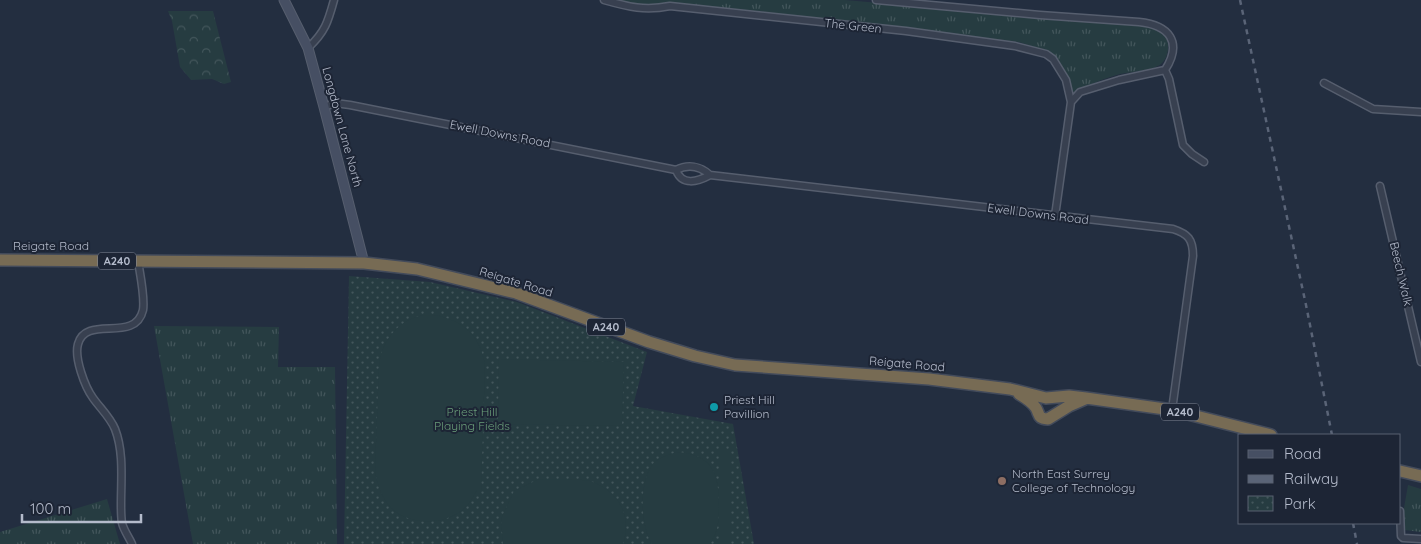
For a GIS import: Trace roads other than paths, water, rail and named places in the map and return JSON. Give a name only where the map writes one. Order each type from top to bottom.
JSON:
[{"type":"highway","name":"Reigate Road","points":[[0,260],[364,264],[417,269],[516,293],[649,342],[695,356],[735,365],[929,379],[1016,391],[1048,398],[1069,396],[1086,398],[1172,410],[1267,434]]},
{"type":"highway","points":[[1016,391],[1036,408],[1038,415],[1044,419],[1051,418],[1056,413],[1086,398]]},
{"type":"highway","points":[[1036,408],[1040,401],[1048,398],[1053,400],[1057,406],[1056,413]]},
{"type":"highway","points":[[1401,470],[1421,476]]},
{"type":"street","name":"Longdown Lane North","points":[[284,0],[308,48],[364,264]]},
{"type":"street","points":[[308,48],[326,27],[334,0]]},
{"type":"street","name":"The Green","points":[[604,0],[640,9],[656,9],[670,6],[906,31],[1035,50],[1046,54],[1053,59],[1066,80],[1071,102],[1055,216]]},
{"type":"street","points":[[876,0],[1152,24],[1167,32],[1172,41],[1173,50],[1165,70],[1118,80],[1080,92],[1071,102]]},
{"type":"street","points":[[1165,70],[1169,78],[1183,145],[1204,162]]},
{"type":"street","points":[[1324,83],[1373,109],[1421,112]]},
{"type":"street","name":"Ewell Downs Road","points":[[324,107],[335,103],[350,104],[676,170],[684,166],[692,166],[705,170],[710,175]]},
{"type":"street","name":"Ewell Downs Road","points":[[676,170],[678,176],[687,181],[696,181],[710,175],[1172,228],[1183,232],[1190,237],[1193,245],[1193,256],[1172,410]]},
{"type":"street","name":"Beech Walk","points":[[1380,186],[1421,362]]},
{"type":"street","points":[[132,544],[122,523],[120,453],[116,433],[110,420],[90,394],[78,361],[77,351],[79,341],[90,331],[123,328],[134,323],[140,316],[143,303],[138,261]]},
{"type":"street","points":[[1401,524],[1401,536],[1404,538],[1421,539]]},
{"type":"railway","points":[[1240,0],[1332,434]]},
{"type":"railway","points":[[1353,524],[1357,544]]},
{"type":"place","name":"Priest Hill Pavillion","points":[[714,407]]},
{"type":"place","name":"North East Surrey College of Technology","points":[[1002,481]]},
{"type":"park label","name":"Priest Hill Playing Fields","points":[[472,419]]}]
